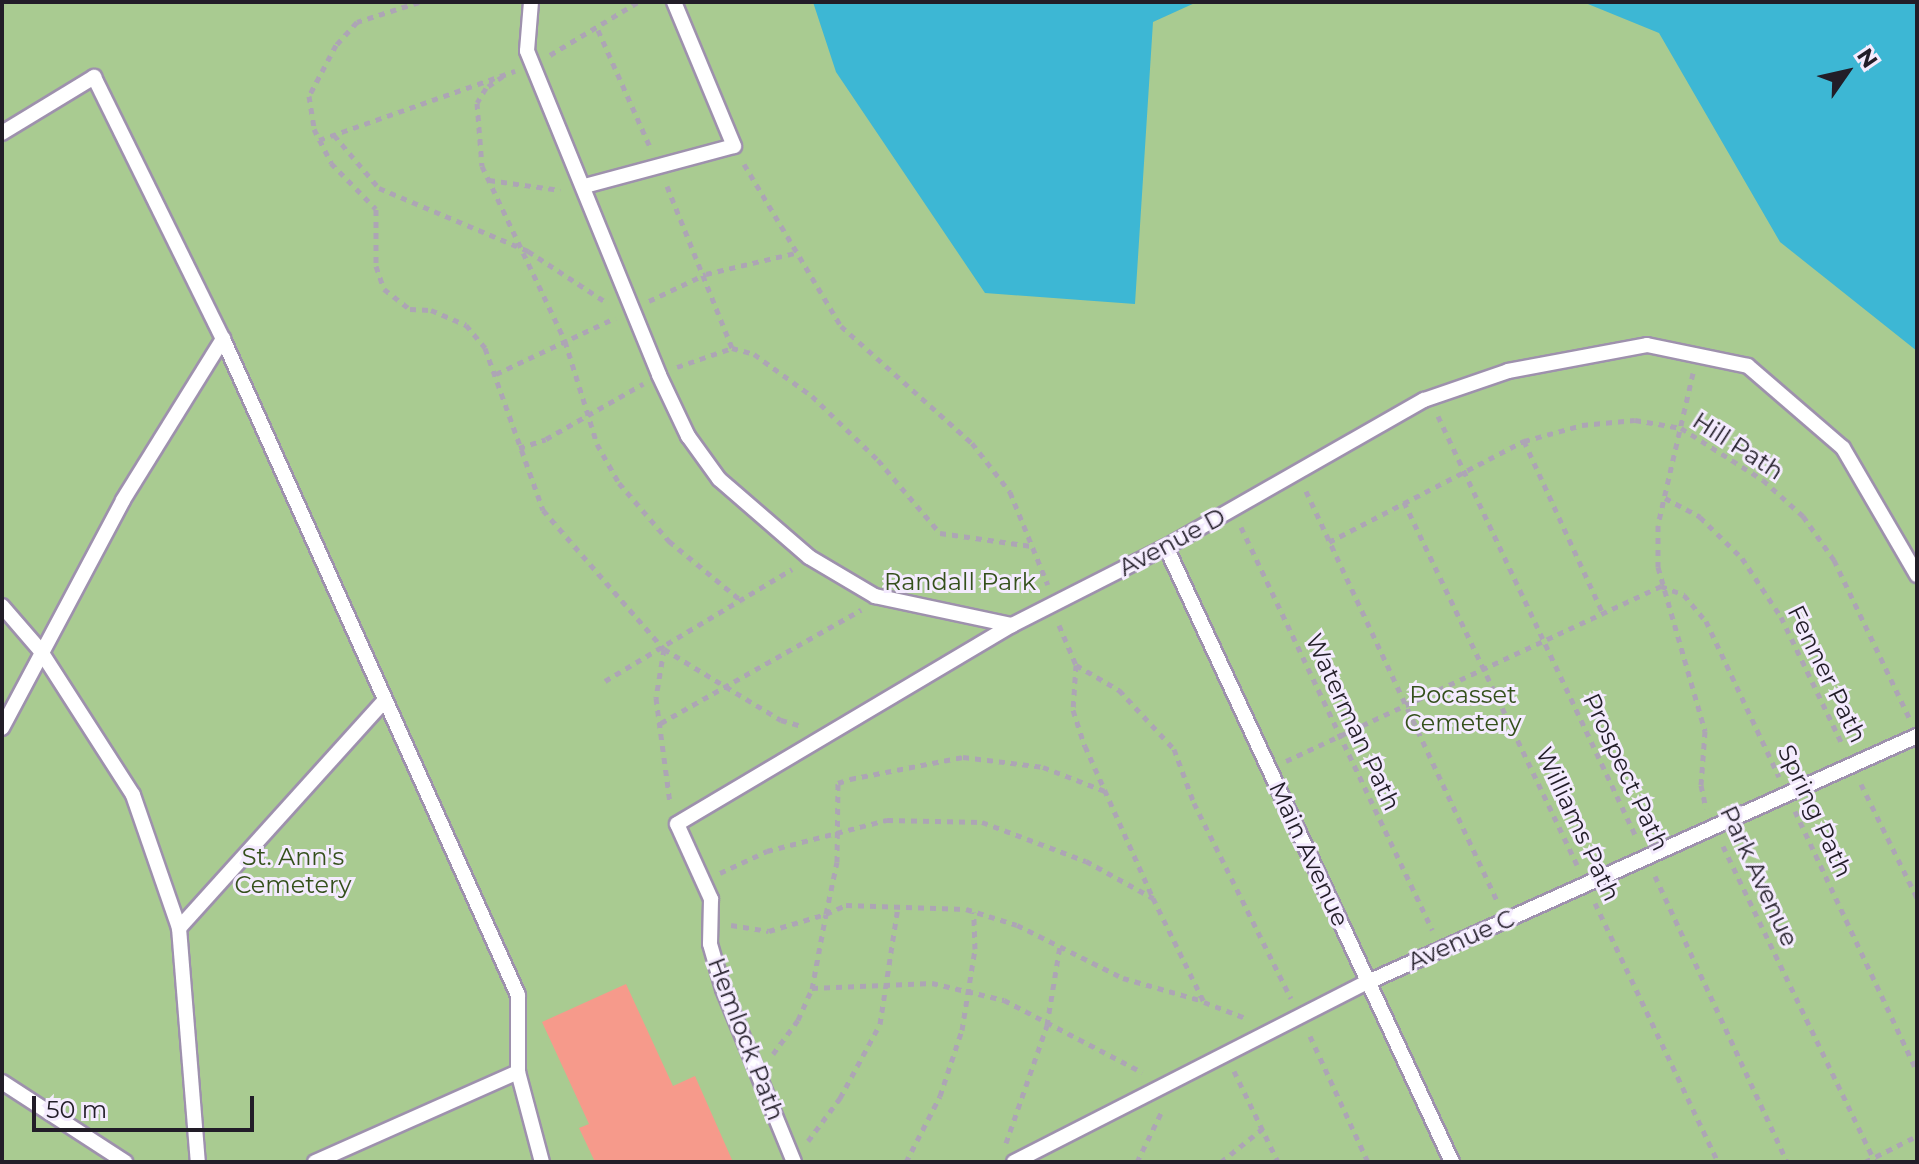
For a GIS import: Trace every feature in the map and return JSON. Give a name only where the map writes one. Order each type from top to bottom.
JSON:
[{"type":"lane","points":[[531,2],[527,51],[532,65],[585,186],[659,375],[688,436],[719,479],[809,557],[882,597],[1012,625]]},
{"type":"lane","points":[[585,186],[734,146],[674,2]]},
{"type":"lane","points":[[2,133],[94,77],[223,339],[518,995],[518,1072],[542,1162]]},
{"type":"lane","points":[[2,728],[40,650],[223,339]]},
{"type":"lane","name":"Avenue D","points":[[677,824],[1012,625],[1166,547],[1429,398],[1577,355],[1647,345],[1748,366],[1843,448],[1917,575]]},
{"type":"lane","name":"Main Avenue","points":[[1166,547],[1452,1162]]},
{"type":"lane","points":[[2,606],[40,650],[133,795],[179,928],[198,1162]]},
{"type":"lane","points":[[179,928],[384,701]]},
{"type":"lane","name":"Avenue C","points":[[1014,1162],[1368,982],[1917,735]]},
{"type":"lane","name":"Hemlock Path","points":[[677,824],[711,899],[710,944],[792,1157]]},
{"type":"lane","points":[[315,1162],[518,1072]]},
{"type":"lane","points":[[2,1082],[125,1162]]},
{"type":"path","points":[[419,2],[357,22],[336,45],[309,96],[319,140],[331,163],[376,209],[376,266],[384,289],[410,309],[431,310],[466,325],[491,361],[543,510],[664,649],[781,720],[836,729]]},
{"type":"path","points":[[319,140],[413,103],[532,65],[638,2]]},
{"type":"path","points":[[503,76],[486,88],[477,103],[477,143],[489,180],[525,250],[538,290],[565,341],[589,417],[619,483],[645,515],[743,602]]},
{"type":"path","points":[[334,135],[379,188],[525,250],[621,314]]},
{"type":"path","points":[[734,146],[841,326],[972,443],[1010,492],[1055,603],[1061,633],[1076,665],[1073,710],[1153,898],[1204,1002]]},
{"type":"path","points":[[489,180],[560,190],[585,186]]},
{"type":"path","points":[[519,448],[589,417],[659,375],[732,348],[754,354],[812,396],[878,460],[940,533],[1032,547]]},
{"type":"path","name":"Park Avenue","points":[[1697,355],[1658,525],[1661,586],[1705,731],[1701,785],[1714,827],[1874,1160]]},
{"type":"path","name":"Prospect Path","points":[[1429,398],[1466,469],[1787,1162]]},
{"type":"path","name":"Hill Path","points":[[1329,542],[1524,441],[1582,425],[1635,420],[1681,428],[1763,480],[1803,516],[1834,560],[1917,735]]},
{"type":"path","points":[[1524,441],[1602,611]]},
{"type":"path","points":[[1297,472],[1507,920]]},
{"type":"path","name":"Fenner Path","points":[[1665,498],[1700,517],[1742,558],[1781,617],[1917,898]]},
{"type":"path","name":"Williams Path","points":[[1404,502],[1718,1162]]},
{"type":"path","name":"Waterman Path","points":[[1232,509],[1441,949]]},
{"type":"path","points":[[605,681],[743,602],[809,557]]},
{"type":"path","points":[[1270,769],[1661,586]]},
{"type":"path","name":"Spring Path","points":[[1661,586],[1684,595],[1706,621],[1917,1071]]},
{"type":"path","points":[[660,724],[728,688],[882,597]]},
{"type":"path","points":[[664,649],[656,698],[666,792],[677,824]]},
{"type":"path","points":[[1076,665],[1119,690],[1174,749],[1194,803],[1301,1017],[1368,1162]]},
{"type":"path","points":[[756,1067],[798,1020],[812,989],[839,832],[838,783],[963,757],[1043,767],[1105,791]]},
{"type":"path","points":[[1153,898],[1086,861],[982,822],[887,820],[729,864],[714,878],[711,899],[735,929],[752,931],[792,926],[846,905],[973,912],[1060,946],[1123,978],[1280,1028]]},
{"type":"path","points":[[792,1157],[810,1140],[868,1052],[889,981],[898,907]]},
{"type":"path","points":[[906,1162],[940,1096],[970,992],[973,912]]},
{"type":"path","points":[[1003,1149],[1047,1025],[1060,946]]},
{"type":"path","points":[[812,989],[889,981],[1004,1000],[1047,1025],[1168,1085]]},
{"type":"path","points":[[1227,1055],[1278,1162]]},
{"type":"path","points":[[1221,1162],[1262,1129]]},
{"type":"path","points":[[1865,1162],[1917,1136]]},
{"type":"green space","name":"Randall Park","points":[[2,2],[1917,2],[1917,1162],[2,1162]]},
{"type":"water","points":[[813,2],[1197,2],[1153,22],[1135,304],[985,293],[836,72]]},
{"type":"water","points":[[1583,2],[1917,2],[1917,351],[1780,242],[1659,33]]},
{"type":"building","points":[[626,984],[673,1086],[695,1076],[733,1162],[595,1162],[579,1128],[589,1124],[542,1022]]},
{"type":"park label","name":"Pocasset Cemetery","points":[[1463,709]]},
{"type":"park label","name":"St. Ann's Cemetery","points":[[293,871]]}]
